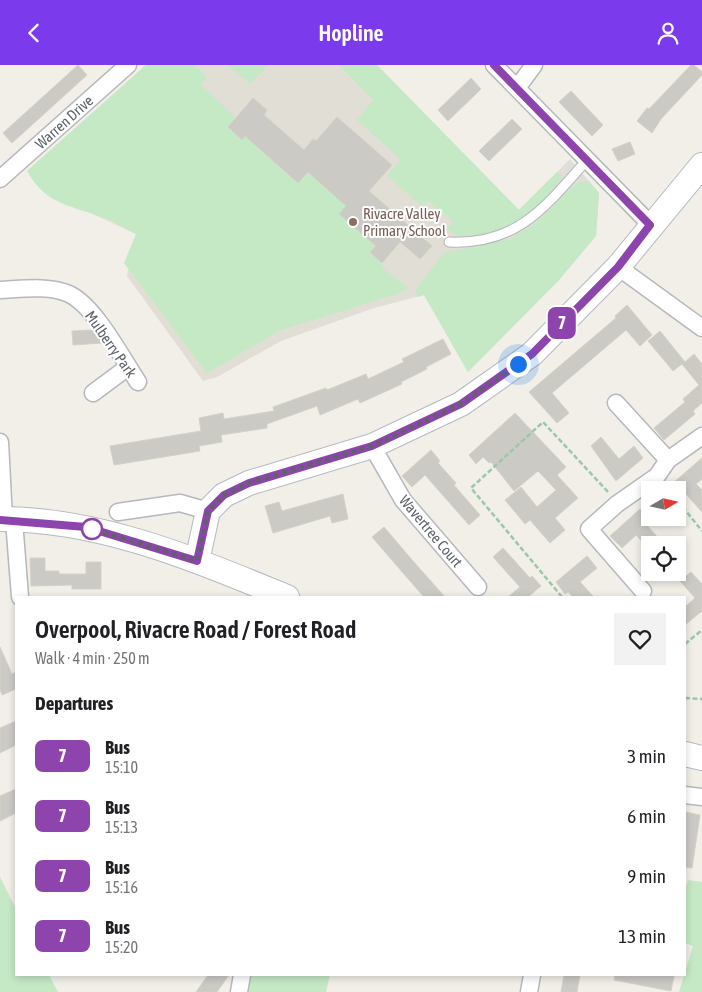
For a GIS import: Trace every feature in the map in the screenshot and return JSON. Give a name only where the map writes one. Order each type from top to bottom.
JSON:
[{"type":"main road","points":[[197,561],[208,511],[224,495],[249,483],[372,446],[461,404],[532,354],[618,267],[650,225],[702,165]]},
{"type":"main road","points":[[6,520],[86,527],[197,561],[284,596]]},
{"type":"main road","points":[[686,753],[702,758]]},
{"type":"street","name":"Warren Drive","points":[[0,179],[128,65]]},
{"type":"street","points":[[494,65],[650,225]]},
{"type":"street","points":[[517,88],[534,65]]},
{"type":"street","points":[[618,267],[702,328]]},
{"type":"street","name":"Mulberry Park","points":[[0,290],[46,288],[70,294],[93,313],[138,382]]},
{"type":"street","points":[[93,393],[128,367]]},
{"type":"street","points":[[616,403],[668,460]]},
{"type":"street","points":[[643,591],[589,529],[617,504],[657,477],[668,460],[702,436]]},
{"type":"street","points":[[0,442],[6,520],[20,596]]},
{"type":"street","name":"Wavertree Court","points":[[372,446],[403,500],[478,587]]},
{"type":"street","points":[[118,512],[180,503],[208,511]]},
{"type":"street","points":[[686,795],[702,797]]},
{"type":"street","points":[[239,992],[242,976]]},
{"type":"street","points":[[529,992],[532,976]]},
{"type":"lane","points":[[449,242],[484,240],[506,233],[532,219],[587,159]]},
{"type":"path","points":[[561,596],[470,488],[543,422],[602,484],[617,504]]},
{"type":"path","points":[[686,511],[702,531]]},
{"type":"path","points":[[686,643],[702,630]]},
{"type":"path","points":[[686,698],[702,699]]},
{"type":"shaded area","name":"Rivacre Valley Primary School","points":[[146,65],[377,65],[519,210],[570,159],[599,193],[596,236],[558,281],[468,372],[424,295],[374,308],[281,341],[217,377],[203,381],[127,276],[136,234],[84,210],[27,171]]},
{"type":"green space","points":[[146,65],[195,65],[207,77],[201,85],[236,118],[228,127],[241,139],[245,136],[298,183],[308,172],[346,206],[339,214],[364,236],[388,232],[370,252],[382,263],[383,268],[408,288],[397,294],[281,330],[207,373],[124,263],[136,234],[108,219],[52,198],[35,183],[27,171]]},
{"type":"green space","points":[[227,65],[268,65],[250,84]]},
{"type":"green space","points":[[339,65],[377,65],[519,210],[557,172],[563,177],[533,212],[511,228],[462,240],[447,229],[452,221],[428,201],[422,207],[387,175],[401,160],[357,120],[373,100]]},
{"type":"green space","points":[[589,181],[599,193],[596,236],[558,281],[468,372],[424,295],[418,297],[415,290],[444,253],[510,239],[539,220],[576,183]]},
{"type":"green space","points":[[0,877],[15,907],[15,976],[50,976],[58,992],[0,992]]},
{"type":"green space","points":[[688,880],[702,882],[702,992],[679,992],[684,976],[686,976],[686,969],[693,946],[686,943],[686,887]]},
{"type":"green space","points":[[251,976],[330,976],[326,992],[248,992]]},
{"type":"building","points":[[78,65],[87,75],[12,143],[3,133]]},
{"type":"building","points":[[691,65],[694,65],[702,72],[702,75],[661,119],[652,133],[637,121],[647,108],[649,109]]},
{"type":"building","points":[[471,78],[481,89],[448,121],[438,110]]},
{"type":"building","points":[[571,91],[603,125],[592,136],[559,102]]},
{"type":"building","points":[[253,98],[267,110],[264,115],[304,150],[313,139],[316,141],[337,117],[392,165],[369,191],[432,246],[420,259],[400,242],[382,263],[370,252],[376,246],[339,214],[346,206],[308,172],[298,183],[245,136],[242,140],[228,127]]},
{"type":"building","points":[[512,119],[522,129],[489,161],[479,151]]},
{"type":"building","points":[[630,142],[635,154],[618,161],[612,149]]},
{"type":"building","points":[[627,305],[652,335],[640,346],[626,330],[552,393],[569,413],[557,423],[529,392],[616,318],[615,316]]},
{"type":"building","points":[[92,330],[102,343],[73,345],[72,331]]},
{"type":"building","points":[[660,331],[685,362],[694,354],[702,364],[702,403],[693,411],[695,414],[664,440],[654,428],[685,402],[683,399],[699,385],[682,364],[673,371],[648,341]]},
{"type":"building","points":[[443,339],[451,354],[401,382],[402,384],[360,403],[358,399],[320,415],[317,406],[267,424],[267,428],[221,435],[222,442],[199,446],[200,451],[114,465],[110,446],[201,431],[199,418],[223,413],[224,419],[274,411],[273,407],[326,388],[327,390],[366,374],[368,379],[404,362],[402,359]]},
{"type":"building","points":[[515,413],[566,467],[557,475],[578,498],[555,518],[565,530],[550,543],[530,520],[525,524],[505,500],[521,487],[537,507],[556,490],[538,471],[514,491],[491,462],[489,463],[483,457],[476,464],[469,455]]},
{"type":"building","points":[[601,437],[619,459],[634,446],[643,458],[616,481],[591,446]]},
{"type":"building","points":[[431,450],[440,461],[438,463],[456,483],[454,485],[480,515],[469,525],[425,475],[412,487],[402,476]]},
{"type":"building","points":[[702,458],[702,479],[696,484],[702,490],[702,512],[686,494],[686,481],[675,481]]},
{"type":"building","points":[[343,494],[348,519],[332,523],[330,516],[273,533],[265,506],[279,502],[282,511]]},
{"type":"building","points":[[640,509],[641,526],[648,526],[656,536],[641,536],[641,541],[636,535],[622,548],[610,536]]},
{"type":"building","points":[[384,527],[444,596],[423,596],[372,537]]},
{"type":"building","points":[[503,548],[530,578],[532,576],[541,586],[529,596],[509,596],[520,587],[493,557]]},
{"type":"building","points":[[587,556],[597,568],[580,582],[593,596],[572,596],[568,592],[565,594],[556,582]]},
{"type":"building","points":[[30,558],[45,558],[45,571],[59,571],[59,574],[86,574],[86,562],[101,562],[101,589],[72,589],[72,585],[31,586]]},
{"type":"building","points":[[691,572],[702,584],[702,611],[686,624],[686,606],[695,598],[680,581],[686,581],[686,576]]},
{"type":"building","points":[[0,647],[12,674],[15,672],[15,689],[2,695],[0,689]]},
{"type":"building","points":[[15,721],[15,746],[0,753],[0,728]]},
{"type":"building","points":[[15,789],[15,814],[0,821],[0,796]]},
{"type":"building","points":[[686,812],[700,815],[692,868],[686,867]]},
{"type":"building","points":[[207,976],[228,976],[217,992],[196,992]]},
{"type":"building","points":[[564,976],[580,976],[577,992],[561,992]]},
{"type":"building","points":[[615,976],[674,976],[671,991],[614,980]]},
{"type":"bus line","name":"7","points":[[0,520],[86,527],[197,561],[208,511],[224,495],[249,483],[372,446],[461,404],[532,354],[618,267],[650,225],[494,65]]},
{"type":"place","name":"Rivacre Valley Primary School","points":[[353,222]]},
{"type":"route","points":[[92,529],[86,527],[197,561],[208,511],[224,495],[249,483],[372,446],[461,404],[518,364]]}]
